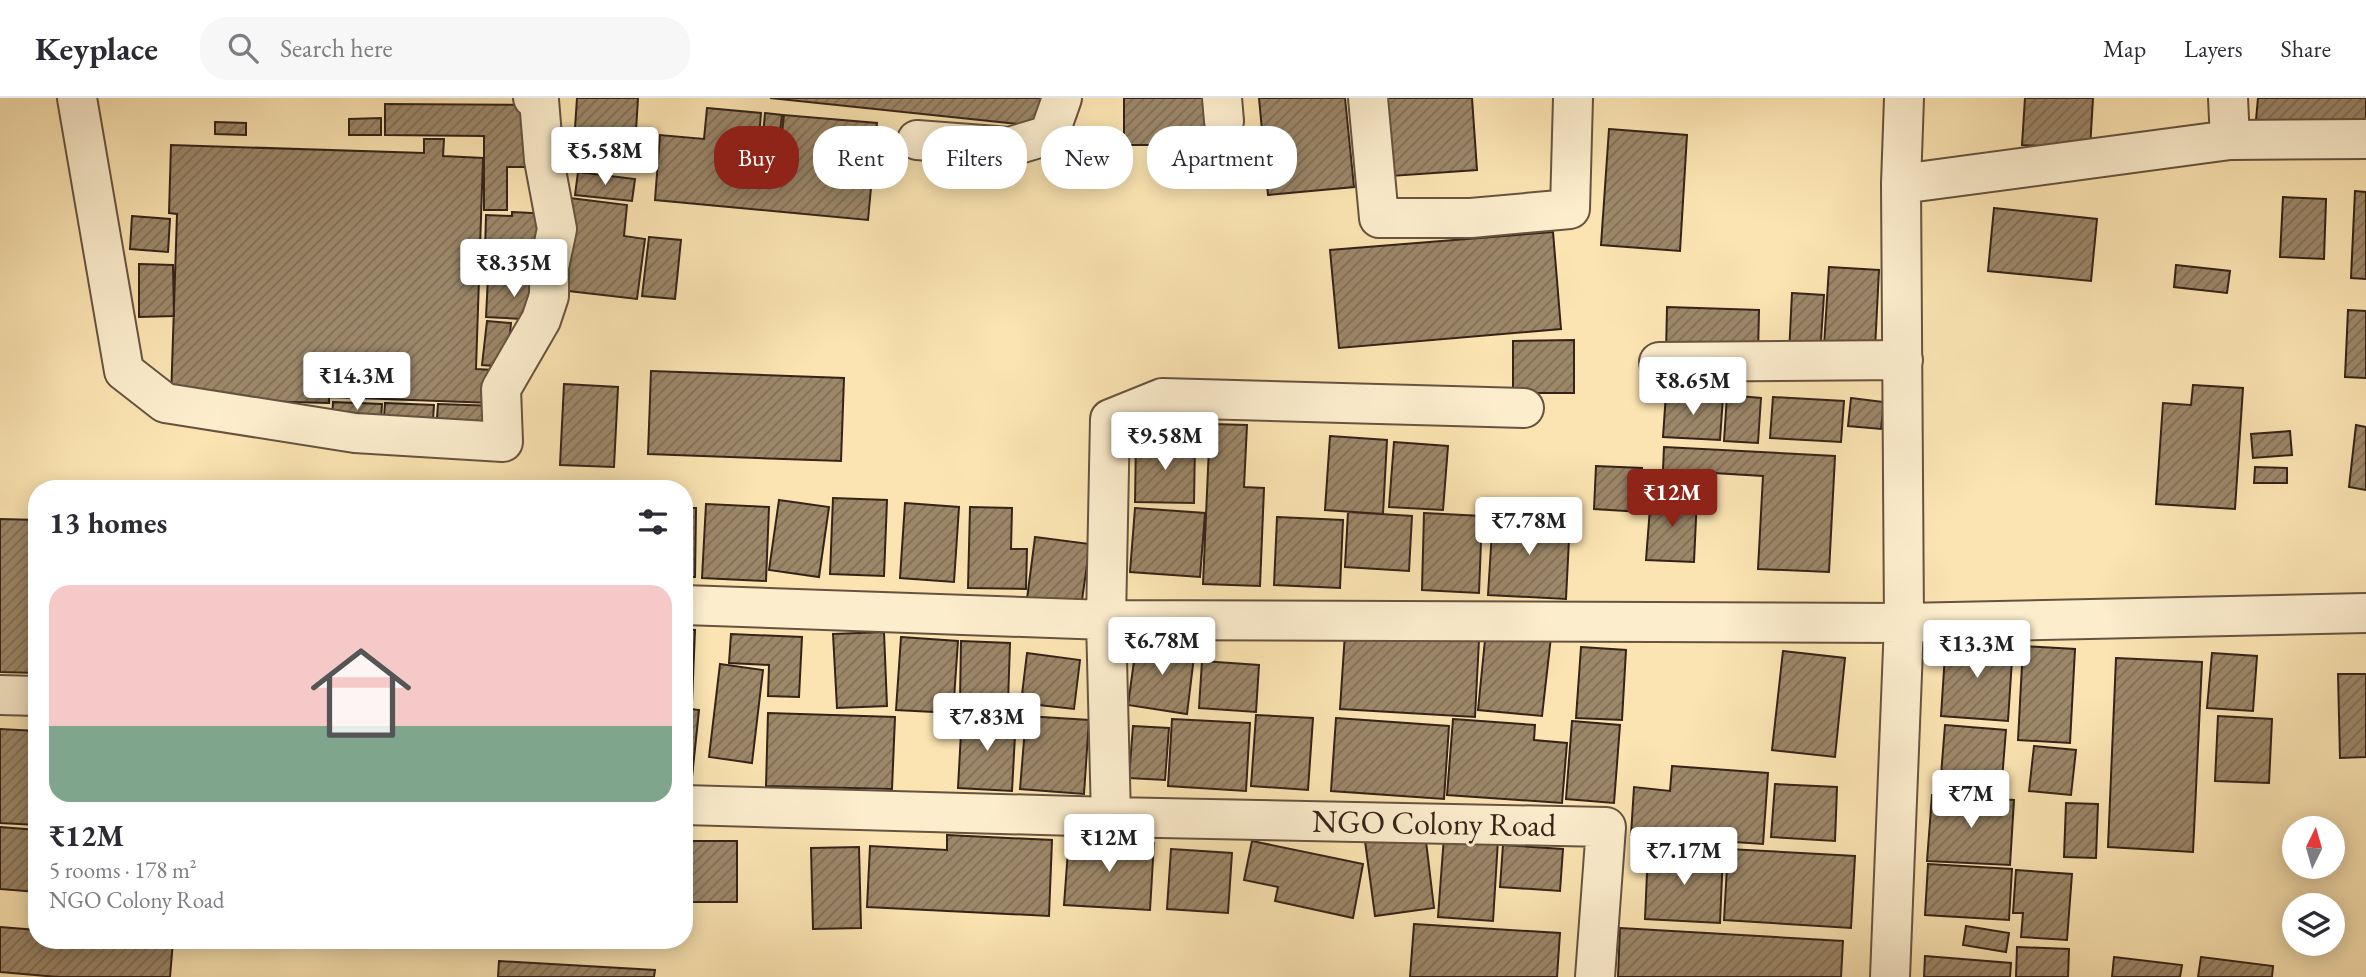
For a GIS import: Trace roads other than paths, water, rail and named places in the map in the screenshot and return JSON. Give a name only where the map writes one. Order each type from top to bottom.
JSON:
[{"type":"street","points":[[77,98],[124,371],[165,403],[355,433],[503,442],[501,389],[541,320],[550,296],[549,267],[557,229],[544,160],[539,100],[533,98]]},
{"type":"street","points":[[917,140],[1009,147],[1049,135],[1062,98]]},
{"type":"street","points":[[1368,98],[1379,218],[1471,218],[1570,209],[1573,98]]},
{"type":"street","points":[[1890,977],[1904,623],[1901,184],[1904,98]]},
{"type":"street","points":[[2228,98],[2230,140]]},
{"type":"street","points":[[1901,184],[2230,140],[2366,139]]},
{"type":"street","points":[[1660,362],[1903,360]]},
{"type":"street","points":[[693,805],[1111,817],[1107,620],[1110,419],[1163,398],[1524,408]]},
{"type":"street","points":[[693,606],[1107,620],[1904,623],[2366,613]]},
{"type":"street","points":[[0,695],[28,696]]},
{"type":"street","name":"NGO Colony Road","points":[[1111,817],[1606,827],[1595,977]]}]
